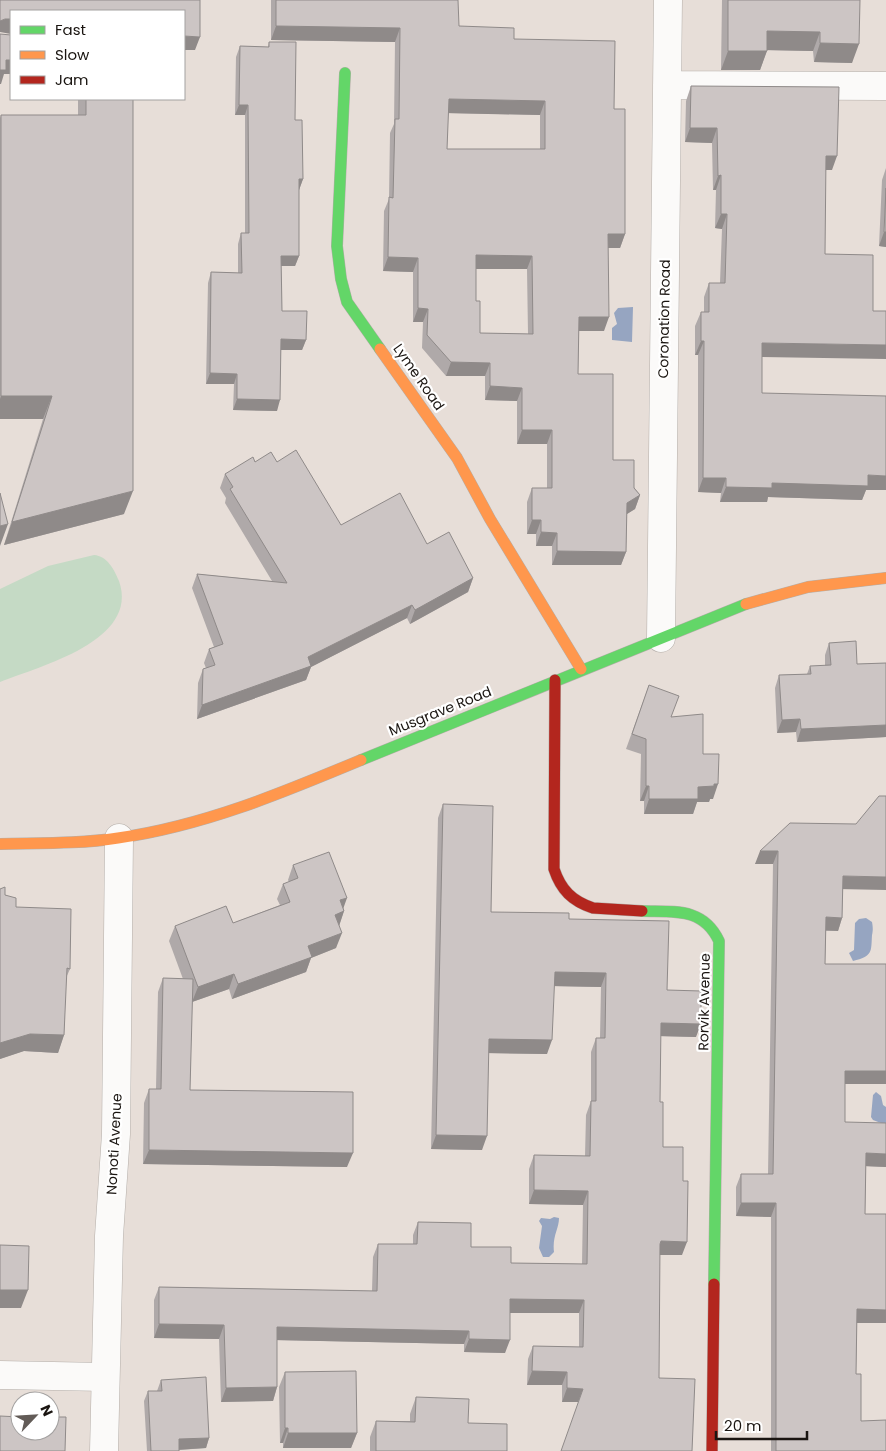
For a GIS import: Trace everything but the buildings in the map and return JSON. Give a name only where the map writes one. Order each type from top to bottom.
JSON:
[{"type":"street","name":"Coronation Road","points":[[661,638],[668,0]]},
{"type":"street","name":"Lyme Road","points":[[345,73],[337,246],[341,279],[347,302],[457,458],[490,519],[581,669]]},
{"type":"street","points":[[667,85],[886,86]]},
{"type":"street","name":"Musgrave Road","points":[[0,844],[61,843],[119,838],[192,822],[260,802],[733,608],[808,587],[886,578]]},
{"type":"street","name":"Rorvik Avenue","points":[[554,680],[554,869],[558,884],[568,896],[581,905],[593,908],[690,913],[705,921],[714,930],[719,941],[712,1451]]},
{"type":"street","name":"Nonoti Avenue","points":[[104,1451],[109,1236],[116,1134],[119,838]]},
{"type":"street","points":[[0,1375],[105,1377]]},
{"type":"green space","points":[[94,555],[106,561],[119,581],[122,602],[115,620],[101,635],[82,648],[61,659],[0,682],[0,589],[48,566]]},
{"type":"water","points":[[633,307],[632,342],[612,340],[612,328],[617,324],[614,313],[618,308]]},
{"type":"water","points":[[866,918],[872,922],[871,949],[868,955],[853,961],[849,953],[854,950],[855,923],[859,919]]},
{"type":"water","points":[[876,1092],[881,1096],[883,1105],[886,1107],[886,1125],[873,1120],[871,1117],[873,1095]]},
{"type":"water","points":[[554,1217],[559,1218],[554,1241],[554,1252],[549,1257],[543,1257],[539,1248],[542,1226],[539,1221],[541,1218],[550,1219]]},
{"type":"traffic: fast","points":[[345,73],[337,246],[341,279],[347,302],[380,349]]},
{"type":"traffic: fast","points":[[361,760],[746,604]]},
{"type":"traffic: fast","points":[[642,911],[676,912],[696,917],[705,922],[719,941],[714,1284]]},
{"type":"traffic: slow","points":[[380,349],[457,458],[490,519],[581,669]]},
{"type":"traffic: slow","points":[[746,604],[808,587],[886,578]]},
{"type":"traffic: slow","points":[[0,844],[103,840],[150,833],[242,807],[361,760]]},
{"type":"traffic: jam","points":[[555,680],[554,869],[564,889],[579,902],[593,908],[642,911]]},
{"type":"traffic: jam","points":[[712,1451],[714,1284]]}]
